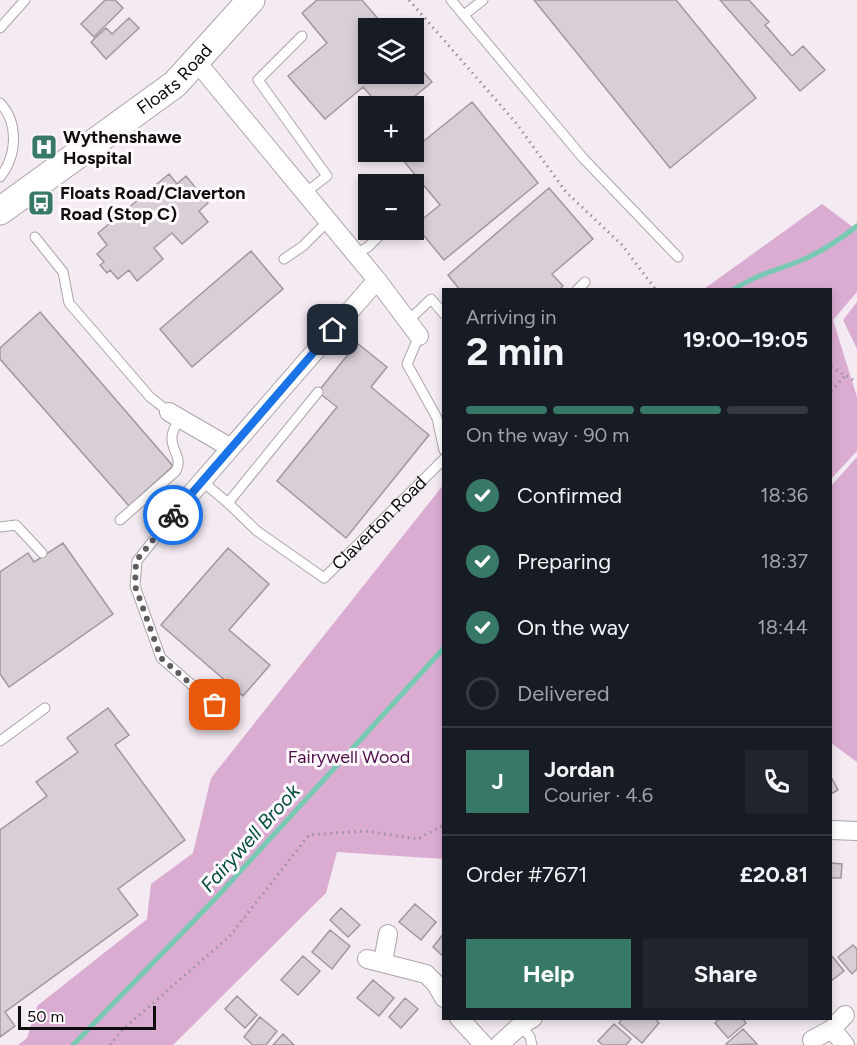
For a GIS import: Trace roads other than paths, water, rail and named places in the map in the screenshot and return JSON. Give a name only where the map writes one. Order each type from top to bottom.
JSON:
[{"type":"street","name":"Floats Road","points":[[0,211],[176,84],[251,0]]},
{"type":"street","points":[[196,61],[377,280],[419,336]]},
{"type":"street","points":[[183,503],[377,280]]},
{"type":"street","points":[[175,415],[231,448]]},
{"type":"street","points":[[832,830],[857,831]]},
{"type":"street","points":[[388,934],[375,960],[426,974],[442,994]]},
{"type":"street","points":[[812,1040],[832,1029],[845,1015]]},
{"type":"street","points":[[461,1020],[484,1045]]},
{"type":"street","points":[[499,1045],[527,1022]]},
{"type":"street","points":[[832,1029],[845,1045]]},
{"type":"lane","points":[[0,28],[25,0]]},
{"type":"lane","points":[[452,0],[583,158],[678,257]]},
{"type":"lane","points":[[464,15],[483,0]]},
{"type":"lane","points":[[302,36],[258,80],[327,176],[305,193]]},
{"type":"lane","points":[[0,103],[7,110],[15,134],[10,160],[0,177]]},
{"type":"lane","points":[[284,259],[303,246],[328,221]]},
{"type":"lane","points":[[35,237],[63,272],[69,303],[150,397],[175,415],[171,440],[179,460],[176,471],[120,520]]},
{"type":"lane","points":[[355,254],[369,247],[376,240]]},
{"type":"lane","points":[[578,288],[585,282]]},
{"type":"lane","points":[[408,321],[431,299],[442,312]]},
{"type":"lane","points":[[419,336],[407,364],[437,418],[442,441]]},
{"type":"lane","points":[[202,481],[228,503],[318,392]]},
{"type":"lane","name":"Claverton Road","points":[[228,503],[256,531],[324,578],[442,461]]},
{"type":"lane","points":[[183,503],[136,561],[135,586],[161,658],[215,705]]},
{"type":"lane","points":[[0,526],[16,525],[42,553]]},
{"type":"lane","points":[[0,741],[45,708]]},
{"type":"lane","points":[[527,1022],[532,1045]]},
{"type":"waterway","name":"Fairywell Brook","points":[[736,288],[756,277],[813,255],[857,226]]},
{"type":"waterway","name":"Fairywell Brook","points":[[73,1045],[216,898],[442,650]]},
{"type":"place","name":"Wythenshawe Hospital","points":[[44,147]]},
{"type":"place","name":"Floats Road/Claverton Road (Stop C)","points":[[41,203]]},
{"type":"park label","name":"Fairywell Wood","points":[[349,757]]}]
